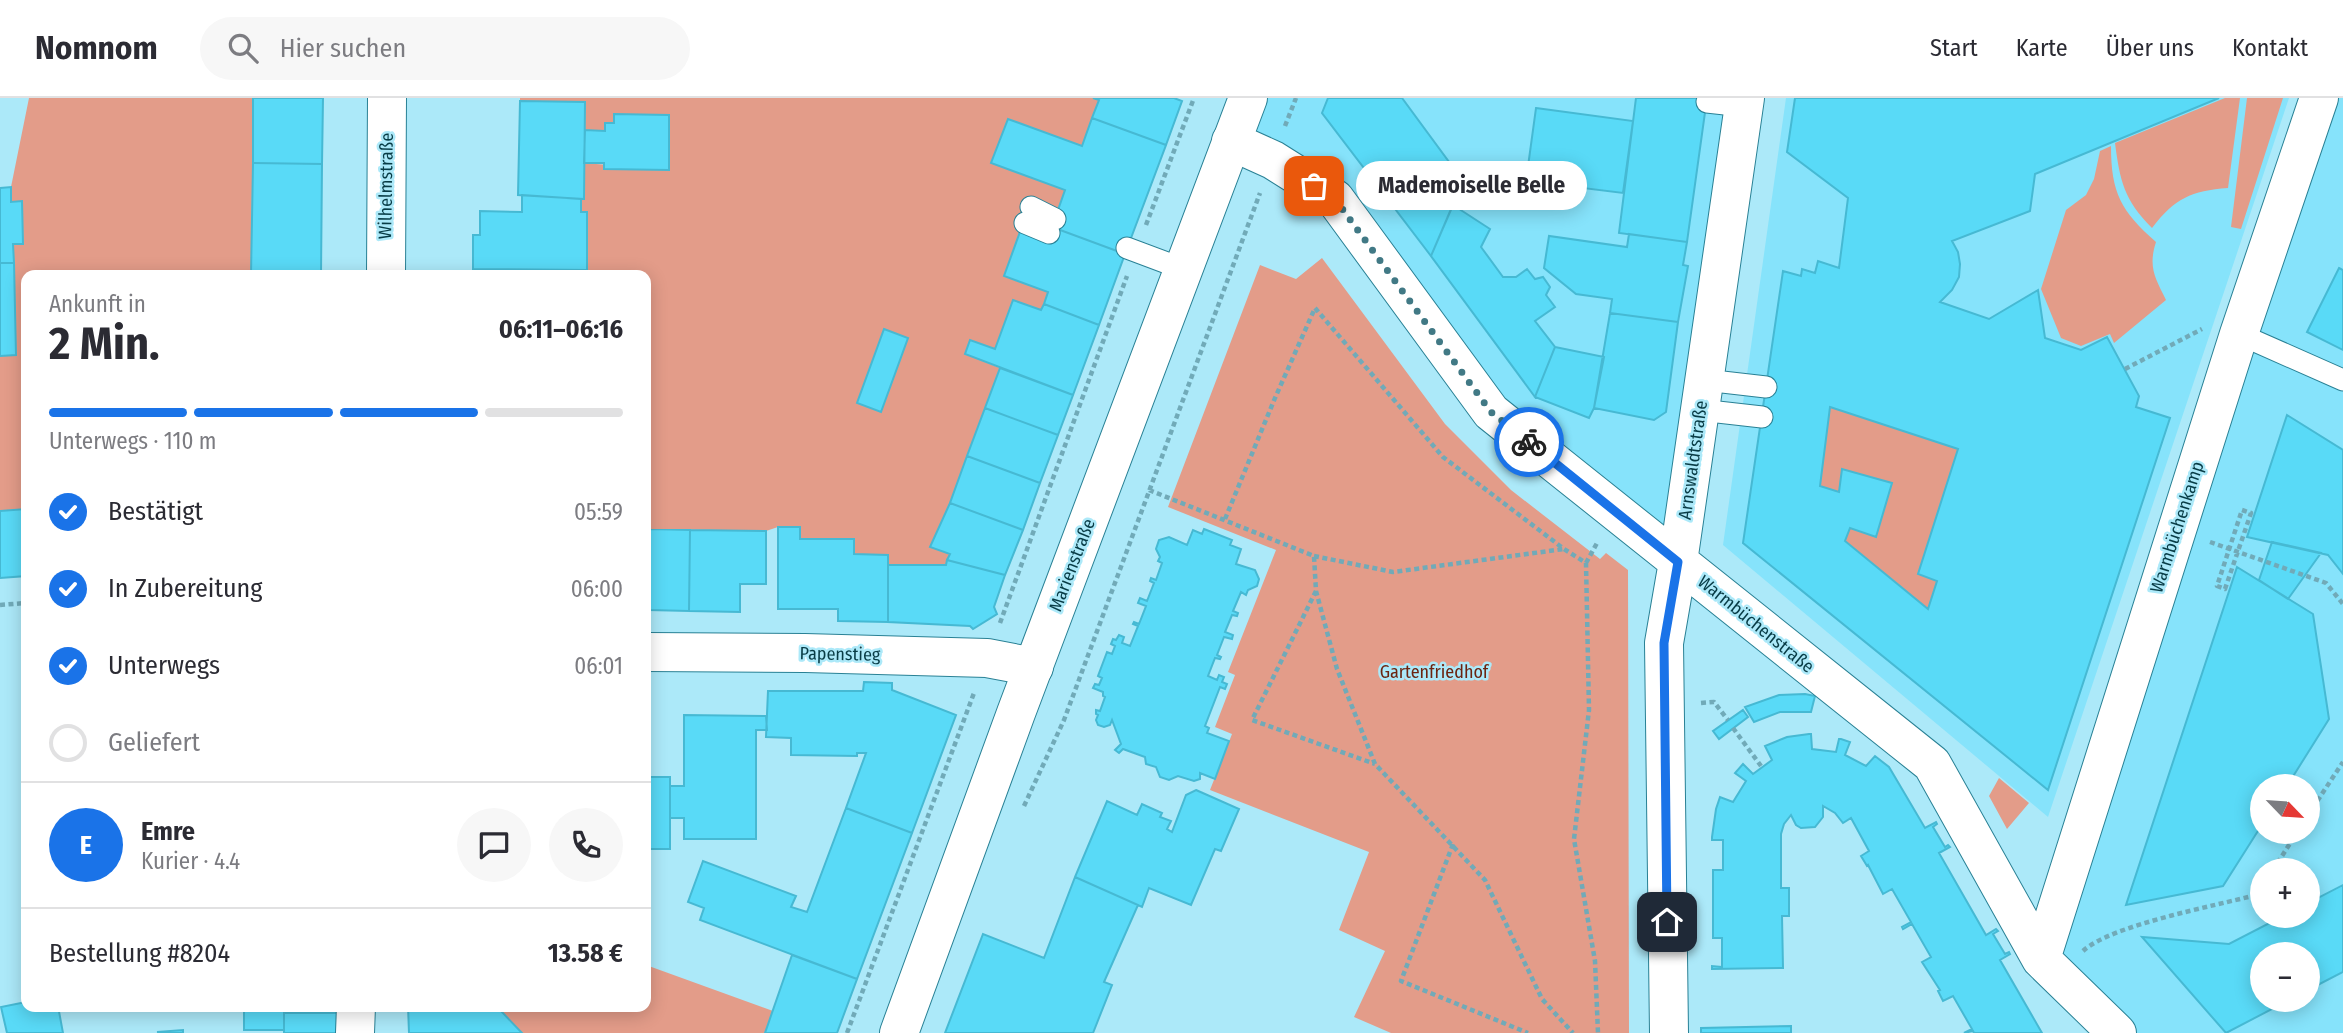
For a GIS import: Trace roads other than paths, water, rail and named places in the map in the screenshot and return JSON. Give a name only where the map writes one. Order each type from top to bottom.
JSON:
[{"type":"street","name":"Wilhelmstraße","points":[[386,270],[387,98]]},
{"type":"street","name":"Marienstraße","points":[[899,1033],[1248,98]]},
{"type":"street","name":"Warmbüchenkamp","points":[[2059,957],[2224,329],[2319,98]]},
{"type":"street","name":"Arnswaldtstraße","points":[[1669,1033],[1664,643],[1703,395],[1732,102]]},
{"type":"street","name":"Warmbüchenstraße","points":[[1231,141],[1273,160],[1335,199],[1491,412],[1932,764],[2059,957],[2118,1033]]},
{"type":"street","name":"Papenstieg","points":[[651,653],[988,658],[1034,667]]},
{"type":"street","points":[[355,1033],[356,1012]]},
{"type":"lane","points":[[1028,215],[1052,226]]},
{"type":"lane","points":[[1129,256],[1180,276]]},
{"type":"lane","points":[[2224,329],[2343,380]]},
{"type":"lane","points":[[1703,395],[1766,387]]},
{"type":"lane","points":[[1703,395],[1762,417]]},
{"type":"place","name":"Mademoiselle Belle","points":[[1314,186]]},
{"type":"park label","name":"Gartenfriedhof","points":[[1434,672]]}]
